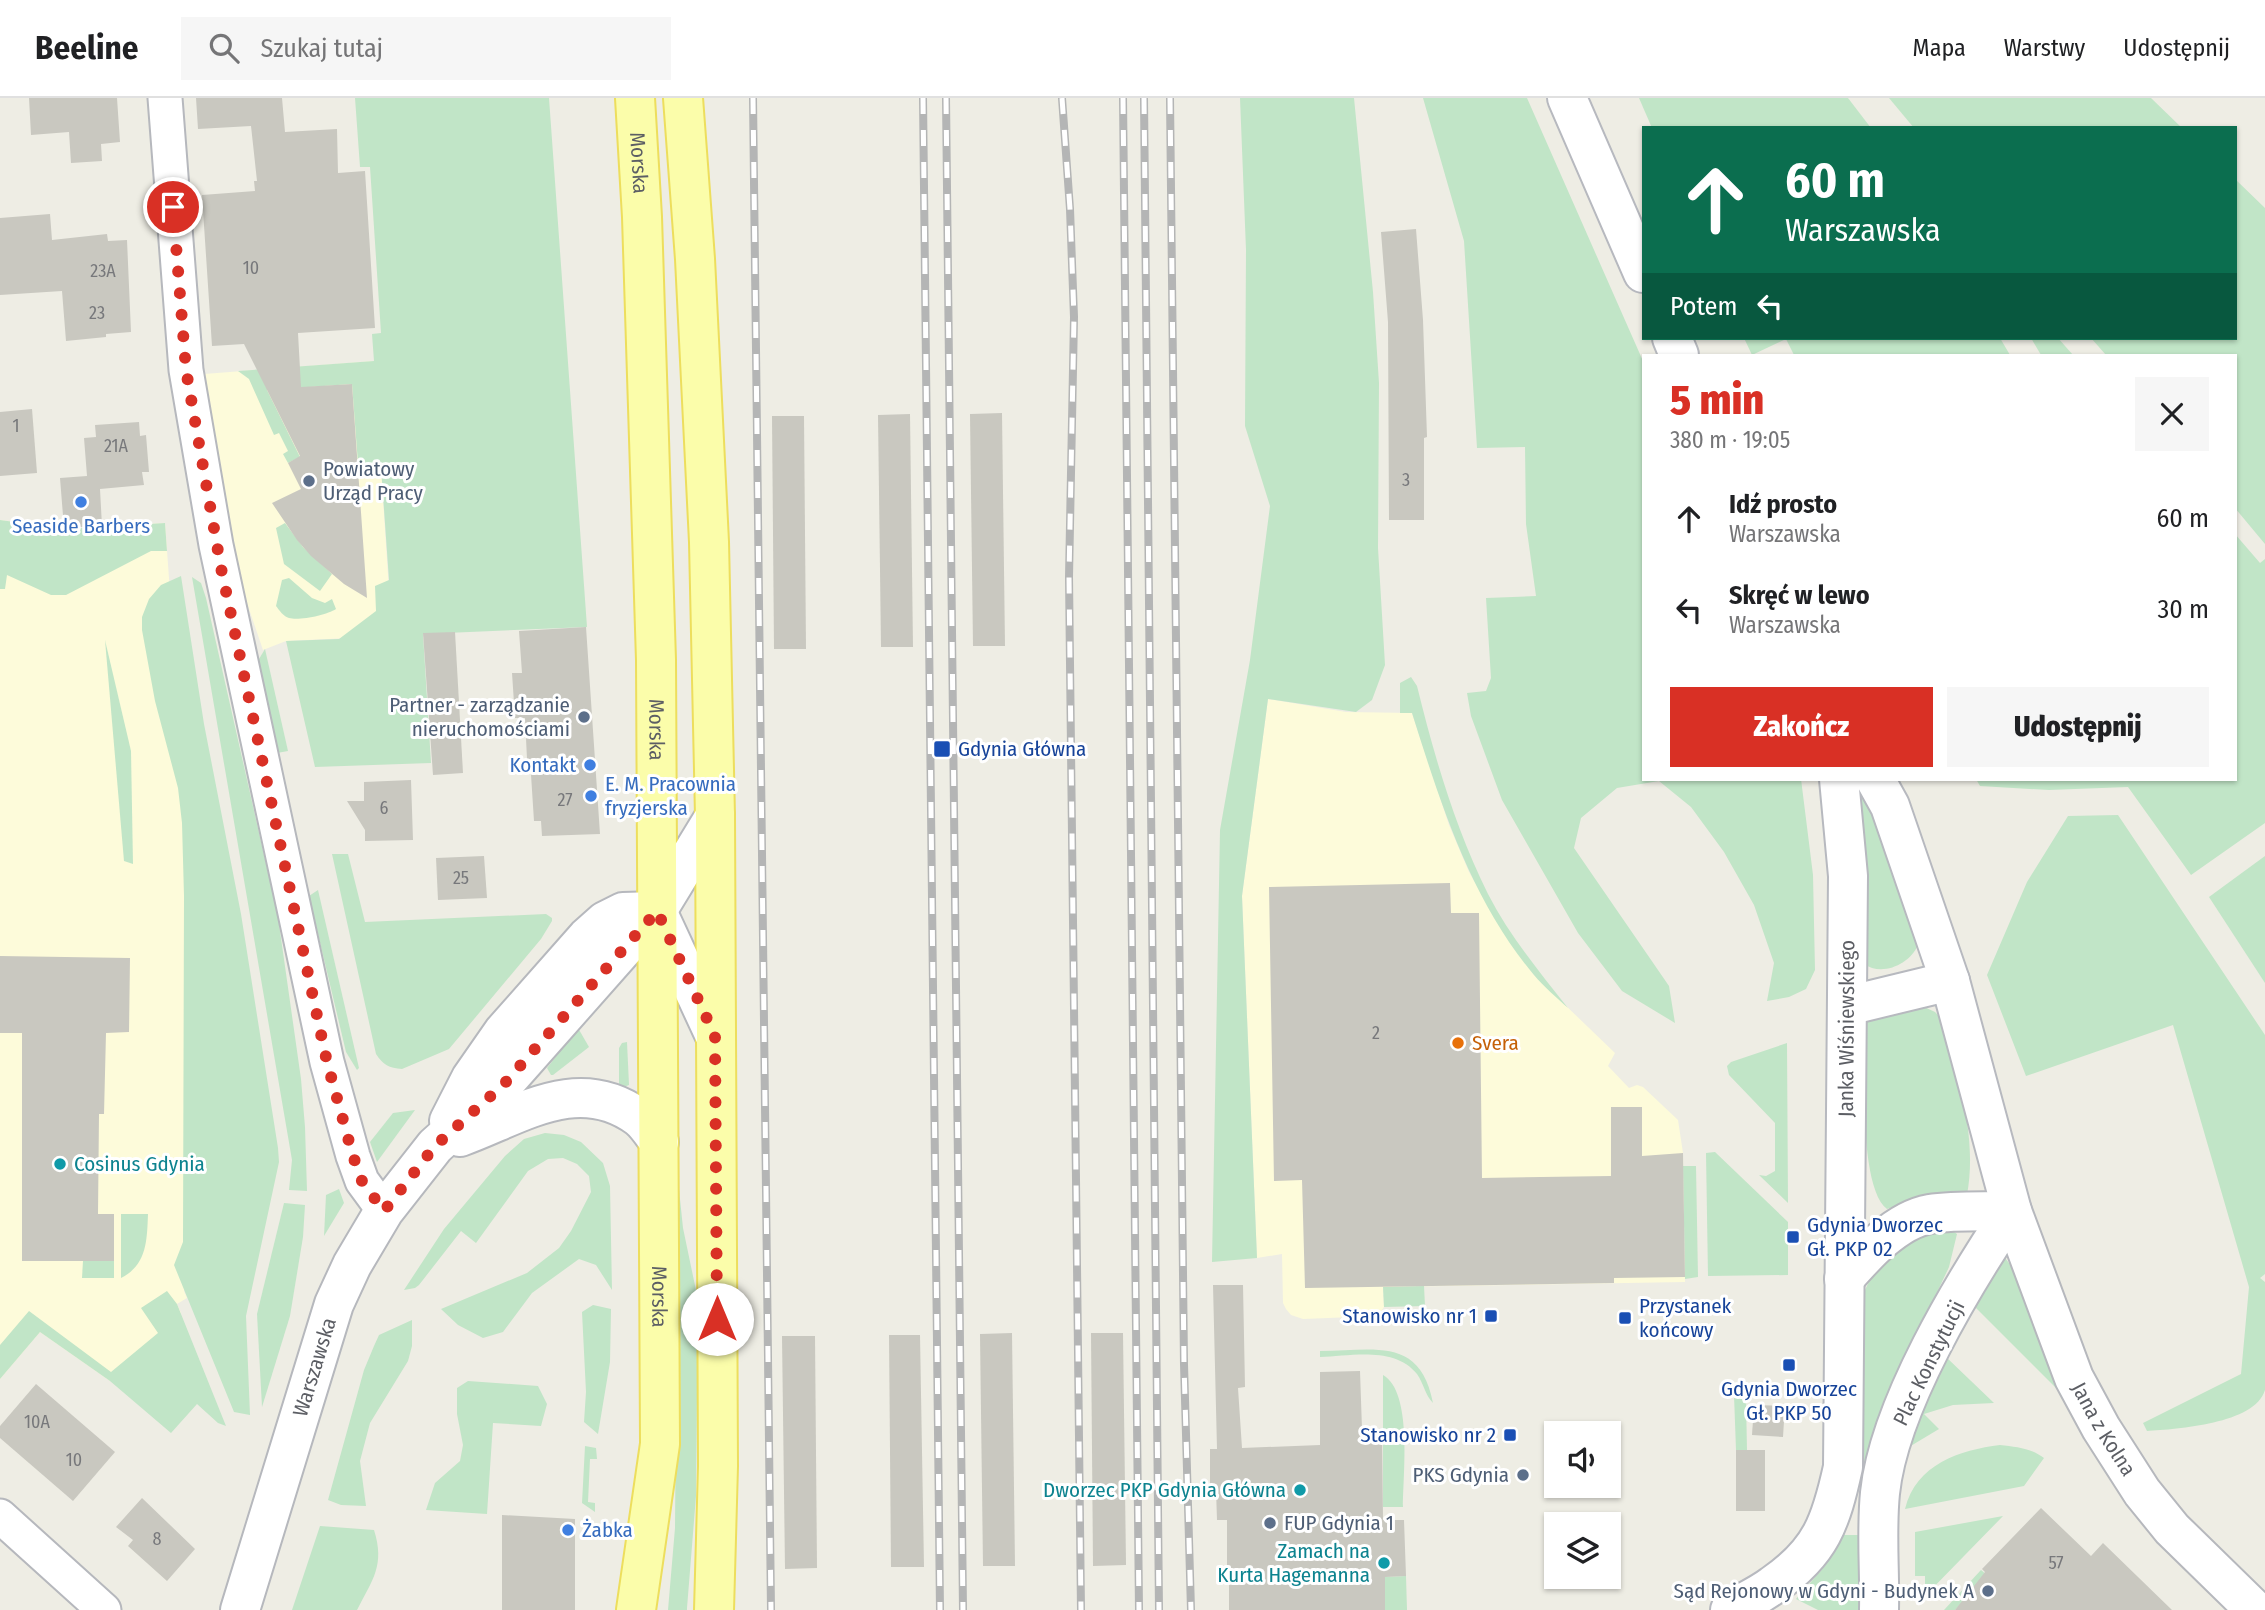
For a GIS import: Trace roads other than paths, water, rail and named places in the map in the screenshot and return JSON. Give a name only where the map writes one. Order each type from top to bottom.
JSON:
[{"type":"main road","name":"Morska","points":[[635,98],[643,231],[656,647],[660,1444],[636,1610]]},
{"type":"main road","points":[[683,98],[695,259],[709,528],[715,816],[718,1466],[714,1610]]},
{"type":"main road","points":[[1567,98],[1642,271]]},
{"type":"main road","name":"Janka Wiśniewskiego","points":[[1839,781],[1848,876],[1844,1279]]},
{"type":"main road","points":[[1740,1609],[1798,1566],[1815,1547],[1829,1523],[1843,1467],[1844,1279],[1862,1258],[1900,1226],[1928,1214],[2012,1211],[1950,981],[1890,806],[1876,781]]},
{"type":"main road","name":"Warszawska","points":[[240,1610],[334,1304],[352,1265],[384,1211],[435,1146],[504,1084],[657,911],[715,816]]},
{"type":"main road","points":[[657,911],[715,1036]]},
{"type":"main road","points":[[1847,1006],[1950,981]]},
{"type":"main road","points":[[435,1146],[480,1130],[524,1109],[547,1102],[583,1099],[611,1102],[640,1118],[659,1142]]},
{"type":"main road","name":"Plac Konstytucji","points":[[1879,1610],[1880,1493],[1894,1436],[1928,1355],[1984,1252],[2012,1211]]},
{"type":"main road","name":"Jana z Kolna","points":[[2012,1211],[2074,1378],[2101,1428],[2142,1492],[2172,1529],[2255,1610]]},
{"type":"street","points":[[165,98],[186,370],[216,545],[327,1062],[362,1181],[384,1211]]},
{"type":"street","points":[[0,1516],[104,1610]]},
{"type":"railway","points":[[753,98],[771,1610]]},
{"type":"railway","points":[[923,98],[940,1610]]},
{"type":"railway","points":[[946,98],[963,1610]]},
{"type":"railway","points":[[1062,98],[1074,317],[1069,577],[1081,1610]]},
{"type":"railway","points":[[1123,98],[1139,1610]]},
{"type":"railway","points":[[1144,98],[1159,1610]]},
{"type":"railway","points":[[1170,98],[1184,1364],[1191,1610]]},
{"type":"place","name":"Powiatowy Urząd Pracy","points":[[309,481]]},
{"type":"place","name":"Seaside Barbers","points":[[81,502]]},
{"type":"place","name":"Partner - zarządzanie nieruchomościami","points":[[584,717]]},
{"type":"place","name":"Gdynia Główna","points":[[942,749]]},
{"type":"place","name":"Kontakt","points":[[590,765]]},
{"type":"place","name":"E. M. Pracownia fryzjerska","points":[[591,796]]},
{"type":"place","name":"Svera","points":[[1458,1043]]},
{"type":"place","name":"Cosinus Gdynia","points":[[60,1164]]},
{"type":"place","name":"Gdynia Dworzec Gł. PKP 02","points":[[1793,1237]]},
{"type":"place","name":"Stanowisko nr 1","points":[[1491,1316]]},
{"type":"place","name":"Przystanek końcowy","points":[[1625,1318]]},
{"type":"place","name":"Gdynia Dworzec Gł. PKP 50","points":[[1789,1365]]},
{"type":"place","name":"Stanowisko nr 2","points":[[1510,1435]]},
{"type":"place","name":"PKS Gdynia","points":[[1523,1475]]},
{"type":"place","name":"Dworzec PKP Gdynia Główna","points":[[1300,1490]]},
{"type":"place","name":"FUP Gdynia 1","points":[[1270,1523]]},
{"type":"place","name":"Żabka","points":[[568,1530]]},
{"type":"place","name":"Zamach na Kurta Hagemanna","points":[[1384,1563]]},
{"type":"place","name":"Sąd Rejonowy w Gdyni - Budynek A","points":[[1988,1591]]}]
